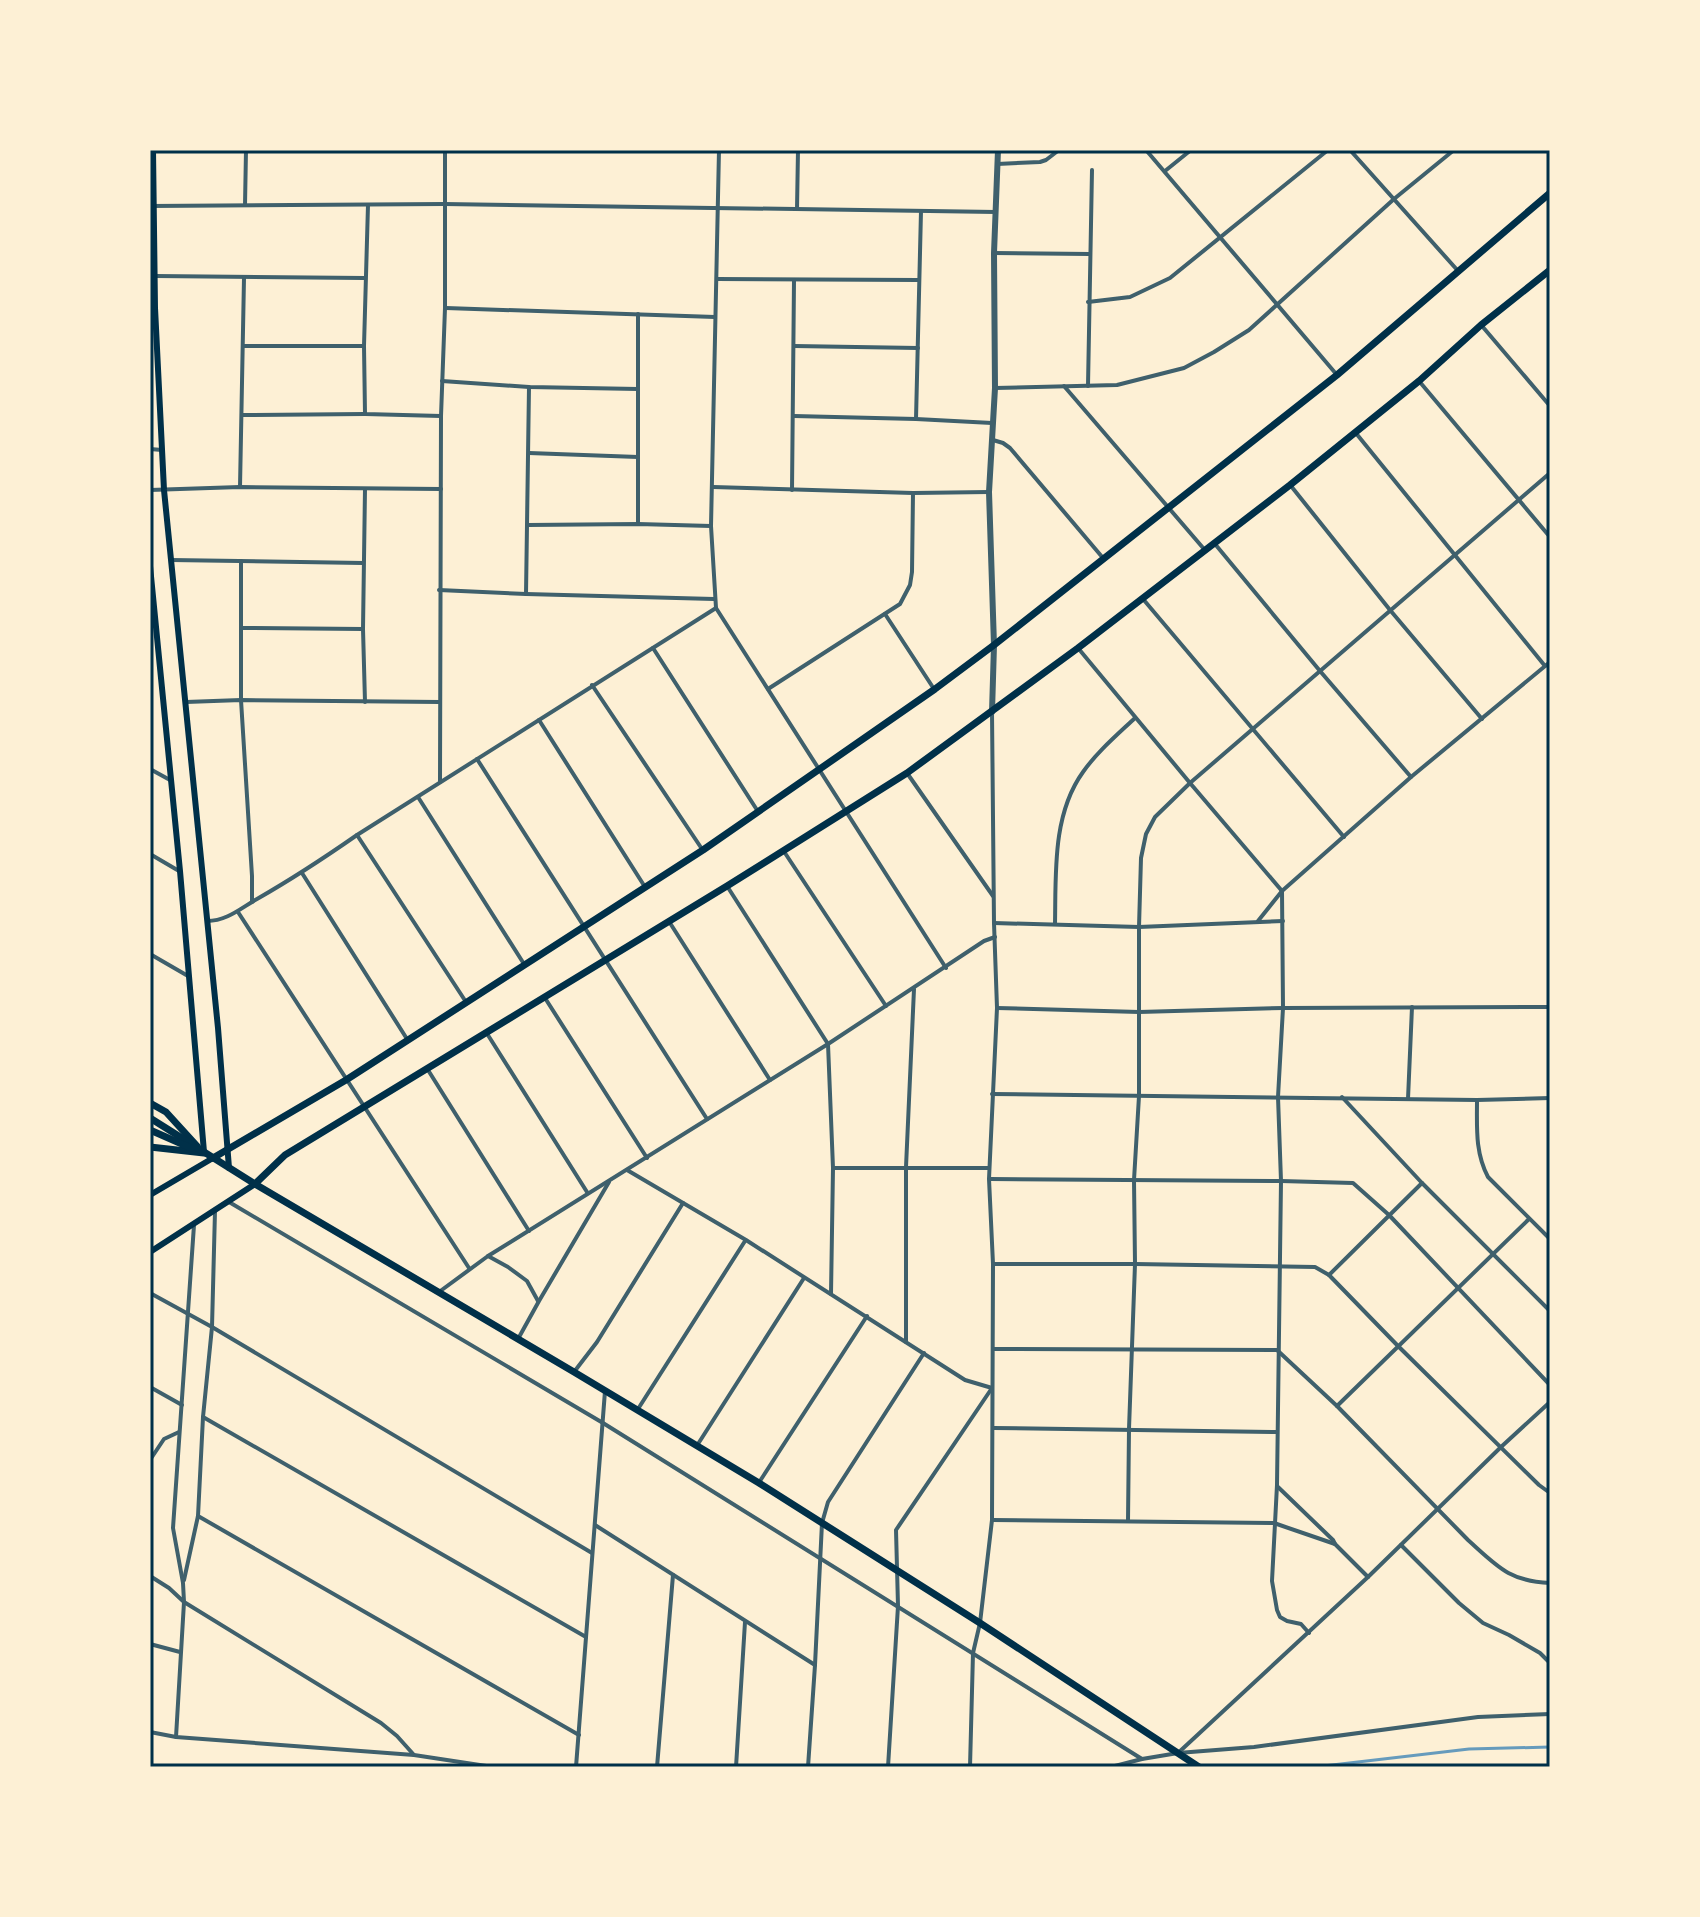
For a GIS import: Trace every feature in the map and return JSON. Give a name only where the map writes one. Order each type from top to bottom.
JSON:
[{"type":"main road","points":[[153,150],[152,206],[164,490],[229,1168]]},
{"type":"main road","points":[[150,1195],[346,1080],[703,850],[935,689],[1337,375],[1550,193]]},
{"type":"main road","points":[[150,1252],[255,1184],[285,1155],[907,773],[1215,544],[1419,381],[1481,325],[1549,273]]},
{"type":"main road","points":[[150,566],[204,1153]]},
{"type":"main road","points":[[150,1103],[166,1112],[204,1153]]},
{"type":"main road","points":[[150,1118],[255,1184],[759,1483],[1199,1767]]},
{"type":"main road","points":[[150,1130],[204,1153]]},
{"type":"main road","points":[[150,1147],[204,1153]]},
{"type":"street","points":[[245,205],[246,150]]},
{"type":"street","points":[[440,782],[439,590],[445,150]]},
{"type":"street","points":[[719,150],[711,526],[716,608],[946,968]]},
{"type":"street","points":[[797,209],[798,150]]},
{"type":"street","points":[[970,1767],[973,1653],[980,1623],[992,1520],[993,1264],[989,1168],[997,1008],[992,712],[994,645],[989,492],[995,388],[994,253],[998,150]]},
{"type":"street","points":[[997,164],[1040,162],[1059,150]]},
{"type":"street","points":[[1146,150],[1337,375]]},
{"type":"street","points":[[1165,171],[1191,150]]},
{"type":"street","points":[[1088,302],[1130,297],[1170,278],[1328,150]]},
{"type":"street","points":[[1350,150],[1459,272]]},
{"type":"street","points":[[995,388],[1117,385],[1184,368],[1249,330],[1394,199],[1454,150]]},
{"type":"street","points":[[1088,386],[1092,170]]},
{"type":"street","points":[[152,206],[444,204],[996,212]]},
{"type":"street","points":[[365,414],[368,205]]},
{"type":"street","points":[[916,419],[921,211]]},
{"type":"street","points":[[994,253],[1090,254]]},
{"type":"street","points":[[155,276],[365,278]]},
{"type":"street","points":[[240,487],[244,277]]},
{"type":"street","points":[[717,279],[918,280]]},
{"type":"street","points":[[792,490],[794,280]]},
{"type":"street","points":[[445,308],[715,317]]},
{"type":"street","points":[[638,314],[638,524]]},
{"type":"street","points":[[1481,325],[1550,406]]},
{"type":"street","points":[[243,346],[364,346]]},
{"type":"street","points":[[794,346],[918,348]]},
{"type":"street","points":[[442,381],[529,387],[638,389]]},
{"type":"street","points":[[1419,381],[1550,537]]},
{"type":"street","points":[[1064,386],[1206,550]]},
{"type":"street","points":[[526,594],[529,387]]},
{"type":"street","points":[[242,415],[441,416]]},
{"type":"street","points":[[794,416],[994,423]]},
{"type":"street","points":[[1258,921],[1282,891],[1411,777],[1548,664],[1355,432]]},
{"type":"street","points":[[993,440],[1010,448],[1103,558]]},
{"type":"street","points":[[150,449],[162,450]]},
{"type":"street","points":[[529,453],[638,457]]},
{"type":"street","points":[[1128,1521],[1135,1264],[1134,1180],[1139,1096],[1139,927],[1141,858],[1146,834],[1155,817],[1190,783],[1550,473]]},
{"type":"street","points":[[1290,485],[1482,719]]},
{"type":"street","points":[[150,490],[240,487],[441,489]]},
{"type":"street","points":[[713,487],[989,492]]},
{"type":"street","points":[[365,488],[365,702]]},
{"type":"street","points":[[768,689],[900,604],[910,585],[912,572],[913,493]]},
{"type":"street","points":[[528,525],[711,526]]},
{"type":"street","points":[[1215,544],[1411,777]]},
{"type":"street","points":[[171,560],[363,563]]},
{"type":"street","points":[[241,561],[241,700],[252,902]]},
{"type":"street","points":[[439,590],[714,599]]},
{"type":"street","points":[[1143,599],[1344,837]]},
{"type":"street","points":[[207,921],[216,921],[238,912],[302,873],[716,608]]},
{"type":"street","points":[[885,614],[935,689]]},
{"type":"street","points":[[241,628],[363,629]]},
{"type":"street","points":[[653,648],[759,812]]},
{"type":"street","points":[[1078,648],[1282,891],[1277,1485],[1272,1581],[1280,1617],[1301,1624],[1309,1633]]},
{"type":"street","points":[[592,685],[703,850]]},
{"type":"street","points":[[184,702],[440,702]]},
{"type":"street","points":[[1055,924],[1056,861],[1068,798],[1081,774],[1135,718]]},
{"type":"street","points":[[538,720],[645,887]]},
{"type":"street","points":[[477,759],[707,1119]]},
{"type":"street","points":[[150,769],[170,780]]},
{"type":"street","points":[[907,773],[994,898]]},
{"type":"street","points":[[418,797],[524,964]]},
{"type":"street","points":[[357,835],[466,1002]]},
{"type":"street","points":[[783,850],[886,1006]]},
{"type":"street","points":[[150,854],[180,871]]},
{"type":"street","points":[[302,873],[407,1039]]},
{"type":"street","points":[[727,886],[828,1044],[833,1168],[831,1295]]},
{"type":"street","points":[[238,912],[469,1268]]},
{"type":"street","points":[[668,921],[770,1080]]},
{"type":"street","points":[[994,923],[1139,927],[1283,921]]},
{"type":"street","points":[[439,1292],[469,1268],[587,1192],[647,1158],[914,989],[984,941],[995,937]]},
{"type":"street","points":[[150,954],[188,976]]},
{"type":"street","points":[[906,1342],[906,1167],[914,989]]},
{"type":"street","points":[[544,997],[647,1158]]},
{"type":"street","points":[[1408,1099],[1412,1007]]},
{"type":"street","points":[[997,1008],[1139,1012],[1550,1007]]},
{"type":"street","points":[[486,1032],[587,1192]]},
{"type":"street","points":[[427,1069],[529,1231]]},
{"type":"street","points":[[992,1094],[1477,1100],[1550,1098]]},
{"type":"street","points":[[1342,1097],[1422,1183],[1550,1311]]},
{"type":"street","points":[[1477,1100],[1478,1154],[1482,1166],[1488,1177],[1550,1239]]},
{"type":"street","points":[[833,1168],[989,1168]]},
{"type":"street","points":[[627,1170],[746,1240],[965,1380],[992,1388]]},
{"type":"street","points":[[518,1339],[611,1179]]},
{"type":"street","points":[[989,1179],[1353,1183],[1389,1215],[1550,1385]]},
{"type":"street","points":[[1329,1275],[1422,1183]]},
{"type":"street","points":[[228,1201],[603,1423],[1142,1759]]},
{"type":"street","points":[[574,1372],[597,1342],[683,1203]]},
{"type":"street","points":[[183,1583],[198,1516],[212,1327],[215,1210]]},
{"type":"street","points":[[1337,1406],[1529,1219]]},
{"type":"street","points":[[176,1737],[184,1602],[173,1528],[194,1223]]},
{"type":"street","points":[[637,1411],[746,1240]]},
{"type":"street","points":[[488,1256],[527,1281],[539,1301]]},
{"type":"street","points":[[993,1264],[1315,1267],[1329,1275],[1550,1493]]},
{"type":"street","points":[[696,1446],[804,1278]]},
{"type":"street","points":[[150,1293],[592,1553]]},
{"type":"street","points":[[759,1483],[867,1316]]},
{"type":"street","points":[[993,1349],[1277,1350],[1337,1406],[1468,1540],[1507,1573],[1525,1581],[1550,1583]]},
{"type":"street","points":[[808,1767],[822,1523],[828,1502],[924,1353]]},
{"type":"street","points":[[150,1387],[182,1405]]},
{"type":"street","points":[[888,1767],[898,1606],[896,1530],[992,1388]]},
{"type":"street","points":[[576,1767],[605,1391]]},
{"type":"street","points":[[1178,1753],[1309,1633],[1550,1402]]},
{"type":"street","points":[[203,1417],[586,1637]]},
{"type":"street","points":[[993,1428],[1277,1432]]},
{"type":"street","points":[[150,1460],[164,1439],[179,1432]]},
{"type":"street","points":[[1277,1485],[1368,1577]]},
{"type":"street","points":[[198,1516],[579,1735]]},
{"type":"street","points":[[992,1520],[1274,1523],[1335,1544]]},
{"type":"street","points":[[595,1525],[815,1665]]},
{"type":"street","points":[[1401,1545],[1483,1623],[1540,1653],[1550,1663]]},
{"type":"street","points":[[657,1767],[673,1575]]},
{"type":"street","points":[[150,1576],[184,1602],[381,1723],[414,1755]]},
{"type":"street","points":[[736,1767],[745,1621]]},
{"type":"street","points":[[150,1644],[180,1652]]},
{"type":"street","points":[[1111,1767],[1178,1753],[1254,1747],[1478,1717],[1550,1714]]},
{"type":"street","points":[[150,1732],[176,1737],[414,1755],[493,1767]]},
{"type":"waterway","points":[[1315,1767],[1469,1749],[1550,1747]]}]
